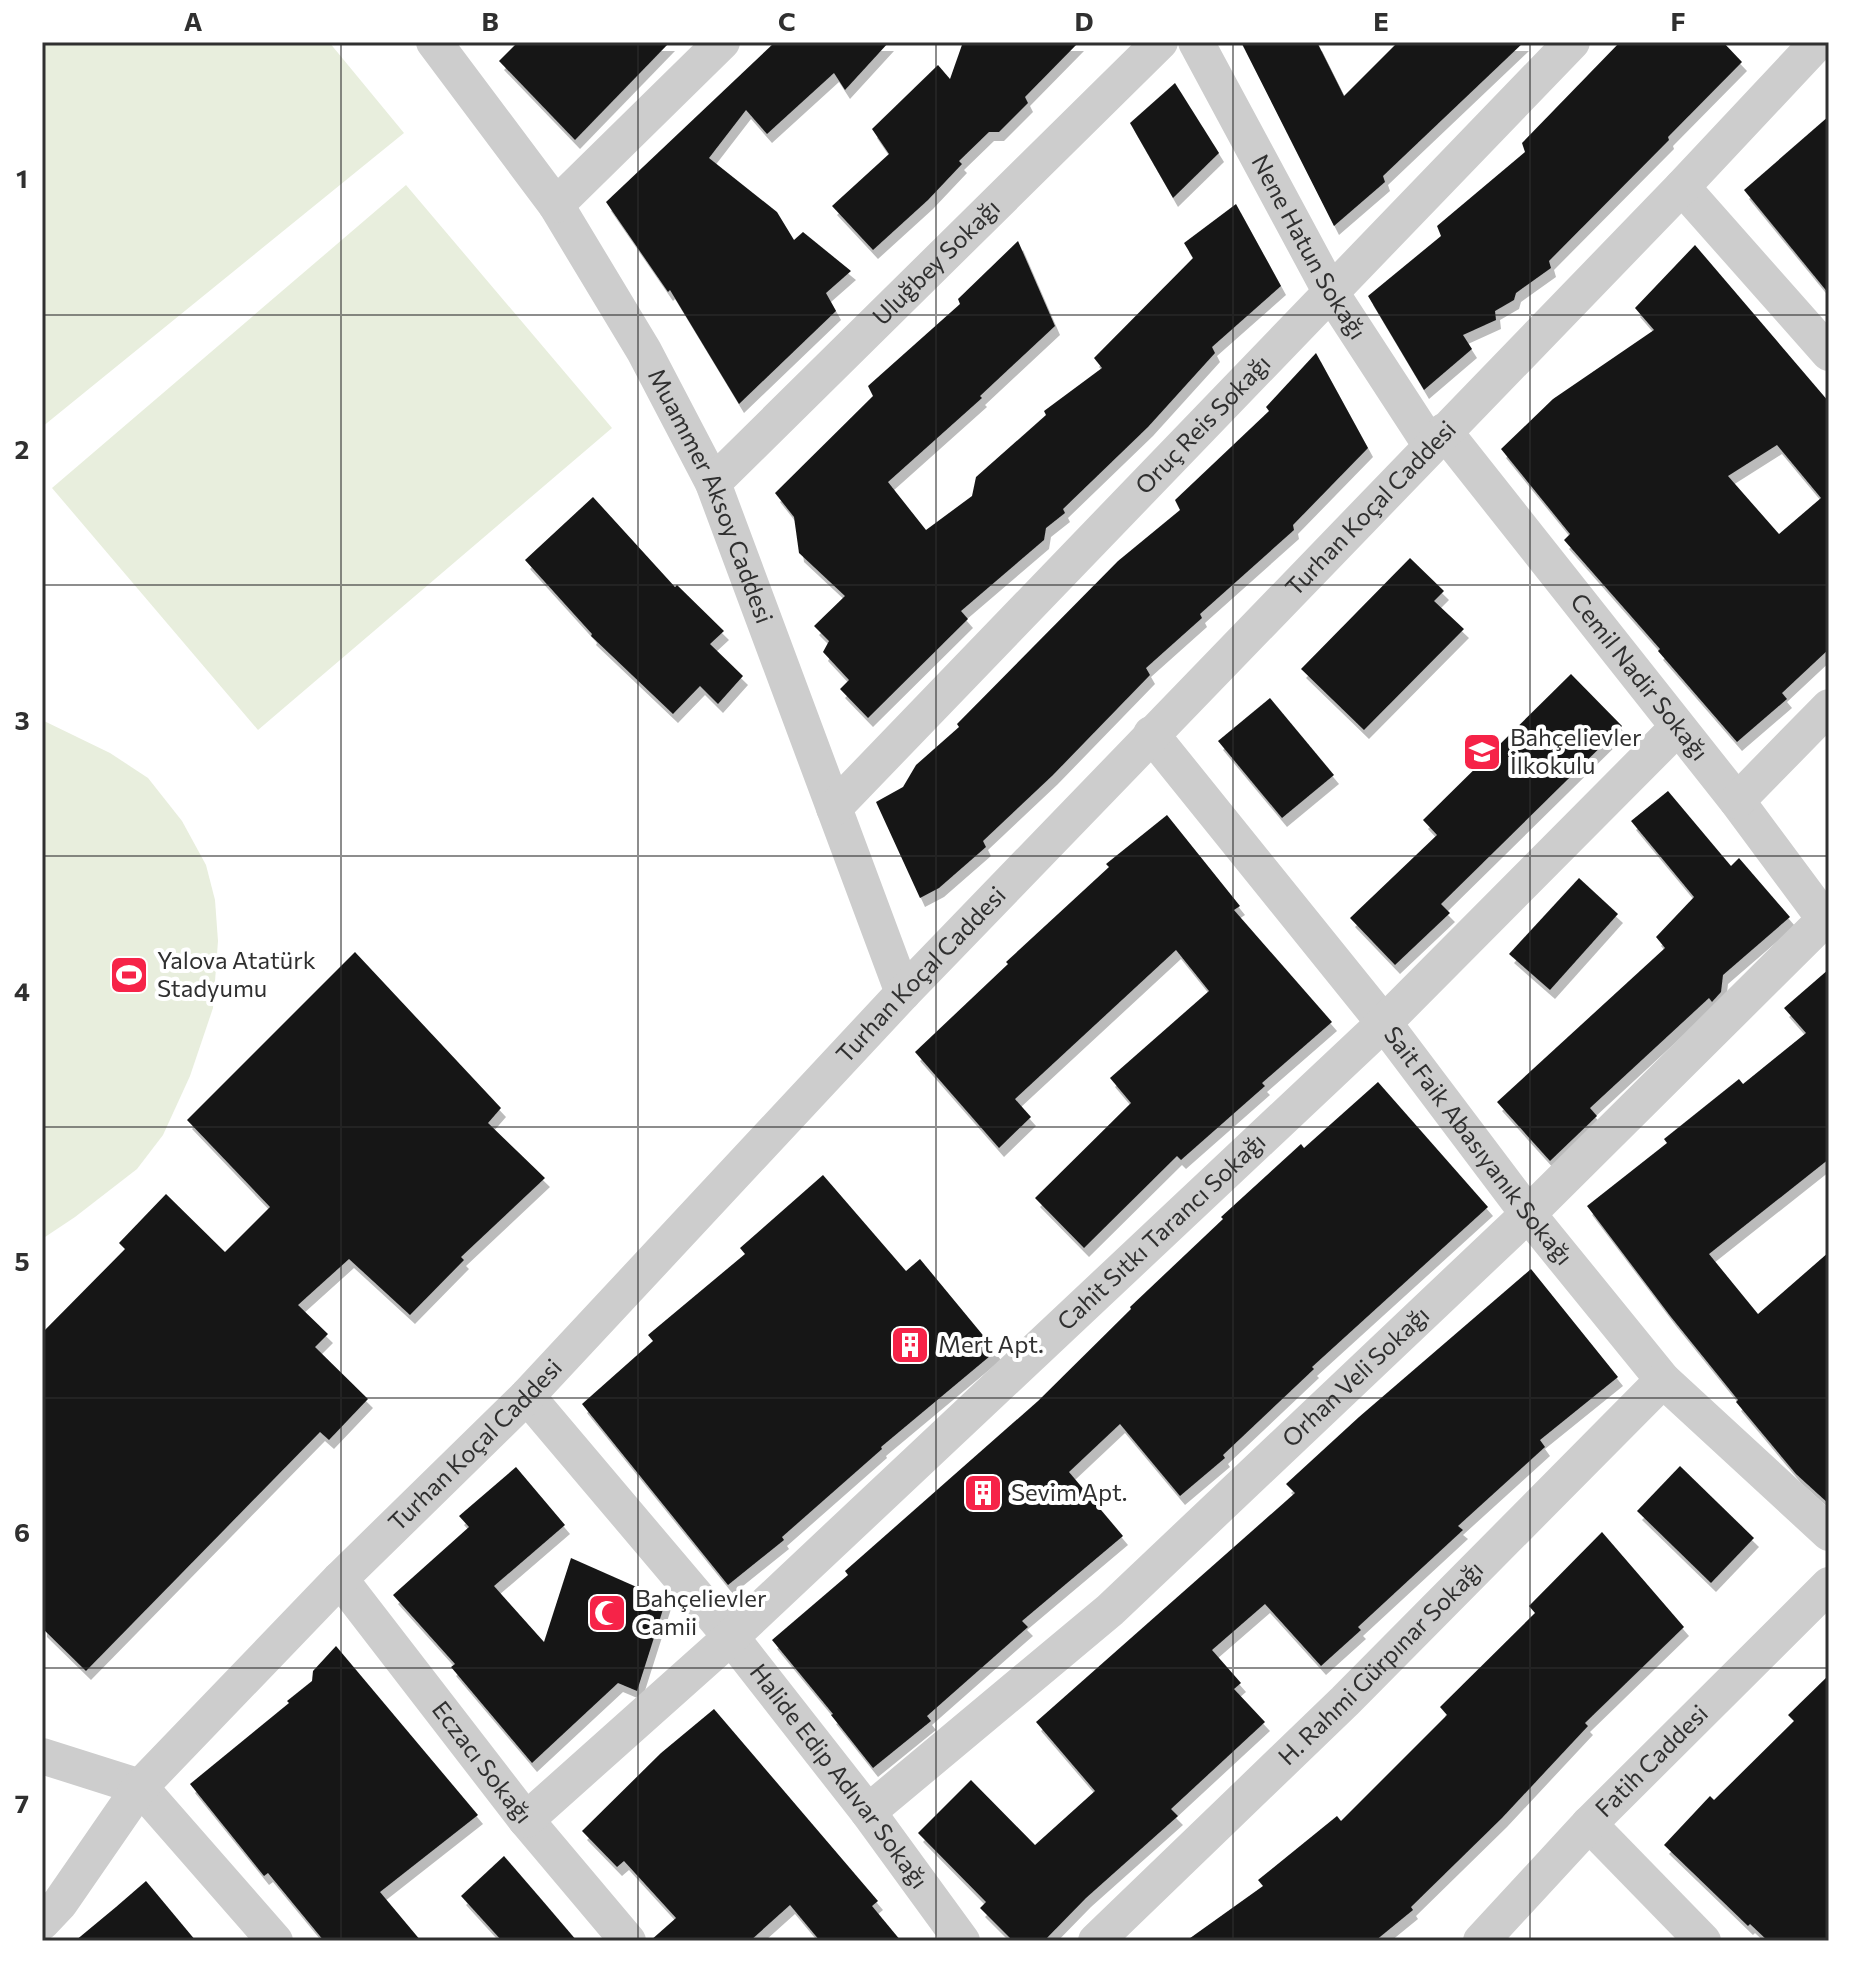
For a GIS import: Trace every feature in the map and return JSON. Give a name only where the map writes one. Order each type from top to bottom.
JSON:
[{"type":"street","name":"Muammer Aksoy Caddesi","points":[[434,42],[556,205],[644,351],[713,483],[903,993]]},
{"type":"street","points":[[556,205],[722,42]]},
{"type":"street","name":"Uluğbey Sokağı","points":[[713,483],[1160,42]]},
{"type":"street","name":"Nene Hatun Sokağı","points":[[1196,42],[1330,291],[1438,438]]},
{"type":"street","name":"Oruç Reis Sokağı","points":[[834,808],[1572,42]]},
{"type":"street","name":"Turhan Koçal Caddesi","points":[[42,1922],[60,1903],[140,1787],[340,1579],[527,1396],[903,993],[1682,187],[1818,42]]},
{"type":"street","points":[[1682,187],[1829,353]]},
{"type":"street","name":"Cemil Nadir Sokağı","points":[[1438,438],[1737,801],[1827,922]]},
{"type":"street","points":[[1737,801],[1829,707]]},
{"type":"street","name":"Cahit Sıtkı Tarancı Sokağı","points":[[526,1820],[731,1637],[1384,1023],[1677,728]]},
{"type":"street","name":"Sait Faik Abasıyanık Sokağı","points":[[1151,734],[1384,1023],[1528,1214],[1663,1380],[1829,1533]]},
{"type":"street","name":"Orhan Veli Sokağı","points":[[868,1812],[1110,1610],[1528,1214],[1827,922]]},
{"type":"street","name":"H. Rahmi Gürpınar Sokağı","points":[[1096,1941],[1345,1701],[1663,1380]]},
{"type":"street","name":"Halide Edip Adıvar Sokağı","points":[[527,1396],[731,1637],[868,1812],[962,1941]]},
{"type":"street","name":"Eczacı Sokağı","points":[[340,1579],[526,1820],[628,1941]]},
{"type":"street","name":"Fatih Caddesi","points":[[1481,1941],[1589,1824],[1829,1585]]},
{"type":"street","points":[[42,1756],[140,1787],[275,1941]]},
{"type":"street","points":[[1589,1824],[1703,1941]]},
{"type":"green space","points":[[42,42],[329,42],[404,133],[42,427]]},
{"type":"green space","points":[[406,185],[612,428],[258,730],[52,488]]},
{"type":"green space","name":"Yalova Atatürk Stadyumu","points":[[42,720],[110,753],[148,778],[182,821],[206,865],[215,900],[218,941],[213,1008],[190,1076],[163,1135],[137,1169],[42,1239]]},
{"type":"building","points":[[518,42],[670,42],[575,140],[499,61]]},
{"type":"building","points":[[775,42],[889,42],[845,90],[834,73],[767,134],[746,110],[709,158],[777,212],[794,240],[803,232],[851,271],[826,293],[836,311],[739,404],[670,290],[668,292],[606,202]]},
{"type":"building","points":[[963,42],[1079,42],[1025,97],[1028,103],[999,132],[989,132],[959,161],[962,164],[928,200],[873,250],[832,206],[889,154],[872,129],[938,65],[950,79]]},
{"type":"building","points":[[1241,42],[1317,42],[1344,96],[1398,42],[1524,42],[1383,176],[1385,182],[1334,226]]},
{"type":"building","points":[[1620,42],[1723,42],[1742,62],[1549,261],[1551,268],[1516,293],[1514,300],[1495,311],[1496,320],[1463,335],[1472,349],[1424,390],[1368,296],[1441,236],[1437,226],[1525,152],[1522,143]]},
{"type":"building","points":[[1175,83],[1219,153],[1173,198],[1130,123]]},
{"type":"building","points":[[1829,116],[1829,294],[1744,190]]},
{"type":"building","points":[[1236,204],[1281,286],[1212,347],[1215,353],[1148,427],[1063,509],[1065,513],[1046,528],[1044,540],[961,611],[968,619],[868,718],[840,689],[849,680],[823,652],[829,641],[814,626],[845,596],[799,553],[794,517],[775,493],[873,396],[868,386],[960,304],[958,299],[1018,241],[1055,326],[980,396],[982,398],[888,482],[926,530],[972,496],[976,477],[1046,415],[1044,411],[1102,368],[1094,358],[1193,258],[1184,243]]},
{"type":"building","points":[[1695,245],[1829,402],[1829,649],[1782,693],[1787,699],[1737,742],[1564,540],[1570,534],[1501,449],[1553,399],[1654,330],[1635,308]],"holes":[[[1777,445],[1821,498],[1779,534],[1728,476]]]},
{"type":"building","points":[[1316,353],[1368,448],[1293,525],[1294,530],[1200,614],[1202,618],[1146,668],[1150,675],[1053,775],[983,841],[986,847],[939,888],[920,898],[876,802],[903,787],[916,765],[959,727],[957,724],[1118,561],[1180,510],[1175,500],[1269,411],[1266,407]]},
{"type":"building","points":[[593,497],[675,587],[677,585],[724,631],[710,644],[743,676],[718,704],[700,686],[673,714],[591,636],[525,560]]},
{"type":"building","points":[[1410,558],[1444,591],[1434,601],[1464,629],[1364,730],[1301,669]]},
{"type":"building","points":[[1571,674],[1622,726],[1441,904],[1450,913],[1395,965],[1350,918],[1437,835],[1423,820]]},
{"type":"building","points":[[1270,698],[1334,775],[1282,818],[1218,741]]},
{"type":"building","points":[[1668,791],[1731,866],[1739,858],[1790,917],[1723,975],[1721,992],[1712,1002],[1709,998],[1590,1108],[1597,1116],[1550,1161],[1497,1102],[1665,948],[1656,937],[1694,897],[1631,821]]},
{"type":"building","points":[[1167,815],[1240,906],[1234,910],[1332,1022],[1181,1160],[1177,1156],[1084,1248],[1035,1198],[1131,1103],[1110,1078],[1209,991],[1176,950],[1015,1099],[1031,1117],[999,1148],[915,1052],[1109,867],[1106,864]]},
{"type":"building","points":[[1579,878],[1618,914],[1550,990],[1509,954]]},
{"type":"building","points":[[355,952],[501,1108],[488,1123],[545,1178],[461,1257],[464,1260],[410,1315],[349,1259],[298,1305],[328,1334],[315,1347],[368,1399],[329,1440],[320,1432],[86,1671],[42,1628],[42,1333],[125,1249],[119,1243],[166,1194],[225,1252],[270,1207],[187,1120]]},
{"type":"building","points":[[1829,969],[1829,1159],[1709,1254],[1758,1314],[1829,1252],[1829,1504],[1796,1474],[1736,1402],[1738,1400],[1587,1206],[1667,1143],[1664,1139],[1739,1079],[1743,1084],[1806,1033],[1784,1008]]},
{"type":"building","points":[[1378,1082],[1488,1207],[1312,1367],[1314,1369],[1223,1455],[1225,1458],[1180,1496],[1120,1424],[1069,1472],[1123,1536],[1022,1621],[1028,1627],[927,1716],[931,1721],[873,1768],[772,1640],[848,1575],[845,1571],[1038,1401],[1130,1307],[1223,1219],[1221,1217],[1301,1144],[1304,1148]]},
{"type":"building","points":[[823,1175],[906,1271],[920,1259],[996,1351],[881,1447],[782,1537],[784,1540],[728,1585],[582,1404],[653,1341],[648,1335],[745,1254],[740,1248]]},
{"type":"building","points":[[1531,1269],[1618,1377],[1540,1440],[1545,1447],[1458,1526],[1463,1530],[1358,1627],[1361,1630],[1321,1666],[1265,1604],[1212,1650],[1241,1683],[1234,1689],[1265,1722],[1171,1809],[1178,1816],[1086,1898],[1044,1941],[1013,1941],[980,1908],[986,1902],[918,1833],[971,1780],[1035,1845],[1095,1791],[1036,1722],[1295,1493],[1286,1484],[1359,1417]]},
{"type":"building","points":[[1680,1466],[1754,1538],[1711,1583],[1637,1511]]},
{"type":"building","points":[[516,1467],[565,1525],[494,1586],[544,1642],[571,1558],[666,1600],[637,1691],[618,1683],[532,1763],[451,1667],[455,1664],[393,1595],[469,1527],[459,1516]]},
{"type":"building","points":[[1602,1532],[1684,1627],[1585,1723],[1588,1726],[1502,1818],[1411,1907],[1413,1910],[1375,1941],[1186,1941],[1263,1886],[1258,1880],[1337,1816],[1341,1821],[1447,1715],[1440,1707],[1535,1613],[1529,1606]]},
{"type":"building","points":[[336,1646],[478,1815],[380,1892],[421,1941],[324,1941],[268,1873],[264,1876],[190,1784],[289,1703],[287,1701],[312,1681],[313,1671]]},
{"type":"building","points":[[1829,1675],[1829,1941],[1768,1941],[1750,1924],[1748,1926],[1664,1845],[1710,1796],[1714,1800],[1794,1721],[1788,1715]]},
{"type":"building","points":[[714,1709],[878,1901],[872,1906],[901,1941],[820,1941],[790,1905],[750,1941],[650,1941],[676,1918],[624,1861],[617,1867],[582,1831],[661,1753]]},
{"type":"building","points":[[504,1856],[577,1941],[502,1941],[461,1896]]},
{"type":"building","points":[[146,1881],[196,1941],[75,1941],[116,1907]]},
{"type":"place","name":"Bahçelievler İlkokulu","points":[[1482,752]]},
{"type":"place","name":"Yalova Atatürk Stadyumu","points":[[129,975]]},
{"type":"place","name":"Mert Apt.","points":[[910,1345]]},
{"type":"place","name":"Sevim Apt.","points":[[983,1493]]},
{"type":"place","name":"Bahçelievler Camii","points":[[607,1613]]}]
